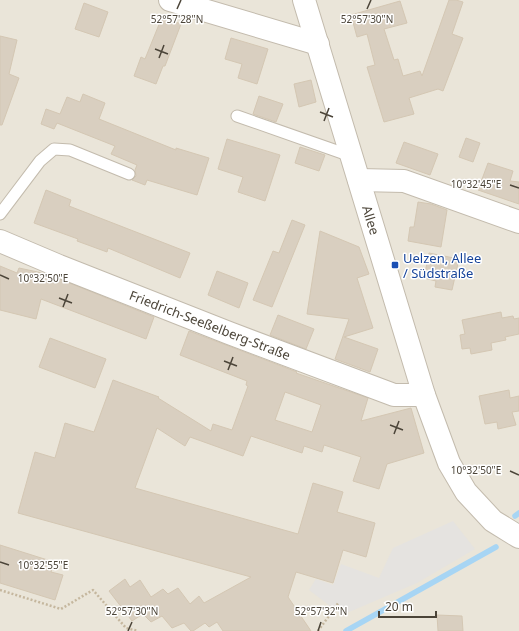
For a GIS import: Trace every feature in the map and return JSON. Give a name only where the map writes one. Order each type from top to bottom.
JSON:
[{"type":"street","points":[[170,0],[318,44]]},
{"type":"street","name":"Allee","points":[[304,0],[424,395],[449,463],[466,492],[493,521],[519,537]]},
{"type":"street","points":[[359,180],[404,181],[519,222]]},
{"type":"street","name":"Friedrich-Seeßelberg-Straße","points":[[0,241],[229,333],[394,395],[424,395]]},
{"type":"lane","points":[[237,116],[352,156]]},
{"type":"lane","points":[[0,214],[40,161],[54,149],[70,150],[129,174]]},
{"type":"path","points":[[0,590],[61,609],[93,590],[126,628],[138,631]]},
{"type":"path","points":[[318,631],[339,602]]},
{"type":"shaded area","points":[[0,0],[519,0],[519,631],[0,631]]},
{"type":"shaded area","points":[[453,521],[475,549],[417,583],[342,615],[309,590],[316,579],[333,585],[341,564],[379,578],[393,548]]},
{"type":"building","points":[[449,0],[463,2],[452,34],[463,38],[443,91],[438,89],[409,98],[414,114],[384,122],[367,67],[375,65],[367,34],[357,37],[351,15],[400,1],[407,23],[384,29],[394,60],[398,59],[403,76],[420,71],[422,76]]},
{"type":"building","points":[[84,3],[108,12],[99,37],[75,29]]},
{"type":"building","points":[[162,17],[181,24],[165,66],[163,66],[156,84],[134,76],[141,57],[145,59]]},
{"type":"building","points":[[0,36],[17,40],[9,74],[19,78],[2,125],[0,125]]},
{"type":"building","points":[[231,38],[268,49],[257,84],[238,78],[242,64],[225,59]]},
{"type":"building","points":[[311,80],[316,102],[299,107],[294,84]]},
{"type":"building","points":[[83,94],[105,103],[99,119],[176,150],[176,148],[209,158],[197,195],[147,180],[145,185],[132,180],[136,176],[135,170],[137,165],[111,154],[115,146],[57,123],[54,129],[41,124],[46,109],[60,114],[67,97],[80,102]]},
{"type":"building","points":[[259,96],[283,104],[276,122],[253,114]]},
{"type":"building","points":[[466,138],[480,143],[473,162],[459,157]]},
{"type":"building","points":[[227,139],[280,155],[265,201],[238,192],[243,177],[218,169]]},
{"type":"building","points":[[404,142],[438,154],[430,175],[396,163]]},
{"type":"building","points":[[300,147],[325,155],[319,171],[295,163]]},
{"type":"building","points":[[488,163],[513,171],[510,181],[519,182],[519,204],[478,190]]},
{"type":"building","points":[[46,190],[71,200],[69,206],[190,253],[180,278],[108,248],[107,252],[77,241],[78,239],[34,223]]},
{"type":"building","points":[[418,202],[431,204],[447,210],[441,247],[408,241],[410,227],[414,227]]},
{"type":"building","points":[[292,220],[305,225],[272,307],[253,300],[273,251],[279,253]]},
{"type":"building","points":[[320,231],[359,247],[369,274],[357,278],[373,328],[344,337],[378,349],[370,372],[335,359],[349,319],[307,314]]},
{"type":"building","points":[[429,253],[459,259],[452,290],[435,287],[436,281],[424,278]]},
{"type":"building","points":[[0,266],[17,273],[19,268],[47,274],[154,317],[146,339],[41,299],[36,319],[0,310]]},
{"type":"building","points":[[217,271],[248,283],[239,308],[208,295]]},
{"type":"building","points":[[501,312],[502,318],[513,316],[514,319],[519,318],[519,334],[505,337],[506,340],[491,343],[492,350],[471,354],[470,348],[462,349],[460,335],[465,334],[462,320]]},
{"type":"building","points":[[278,315],[314,329],[306,349],[270,335]]},
{"type":"building","points":[[189,331],[297,372],[296,373],[368,398],[361,421],[411,408],[424,453],[387,464],[379,489],[353,481],[361,457],[324,445],[322,452],[304,446],[302,453],[251,436],[243,456],[190,437],[185,446],[157,428],[135,488],[298,534],[313,483],[343,492],[337,512],[375,523],[366,557],[343,550],[333,583],[296,572],[288,597],[311,631],[223,631],[217,622],[209,627],[205,623],[191,631],[184,623],[172,628],[162,616],[151,622],[143,614],[132,621],[109,591],[125,579],[130,587],[140,580],[151,597],[163,589],[168,594],[178,588],[190,604],[199,596],[204,603],[251,577],[18,513],[35,452],[55,458],[65,423],[94,432],[113,380],[159,397],[158,398],[211,431],[213,424],[232,430],[248,386],[246,385],[247,381],[180,355]],"holes":[[[285,392],[321,405],[312,432],[275,420]]]},
{"type":"building","points":[[50,338],[106,359],[95,388],[39,367]]},
{"type":"building","points":[[509,390],[510,398],[519,396],[519,411],[512,412],[516,425],[498,429],[497,422],[485,424],[479,396]]},
{"type":"building","points":[[0,545],[54,562],[51,572],[63,575],[55,600],[0,583]]},
{"type":"building","points":[[437,615],[462,616],[463,631],[438,631]]},
{"type":"waterway","points":[[515,516],[519,513]]},
{"type":"waterway","points":[[346,631],[496,547]]},
{"type":"place","name":"Uelzen, Allee / Südstraße","points":[[395,265]]}]
